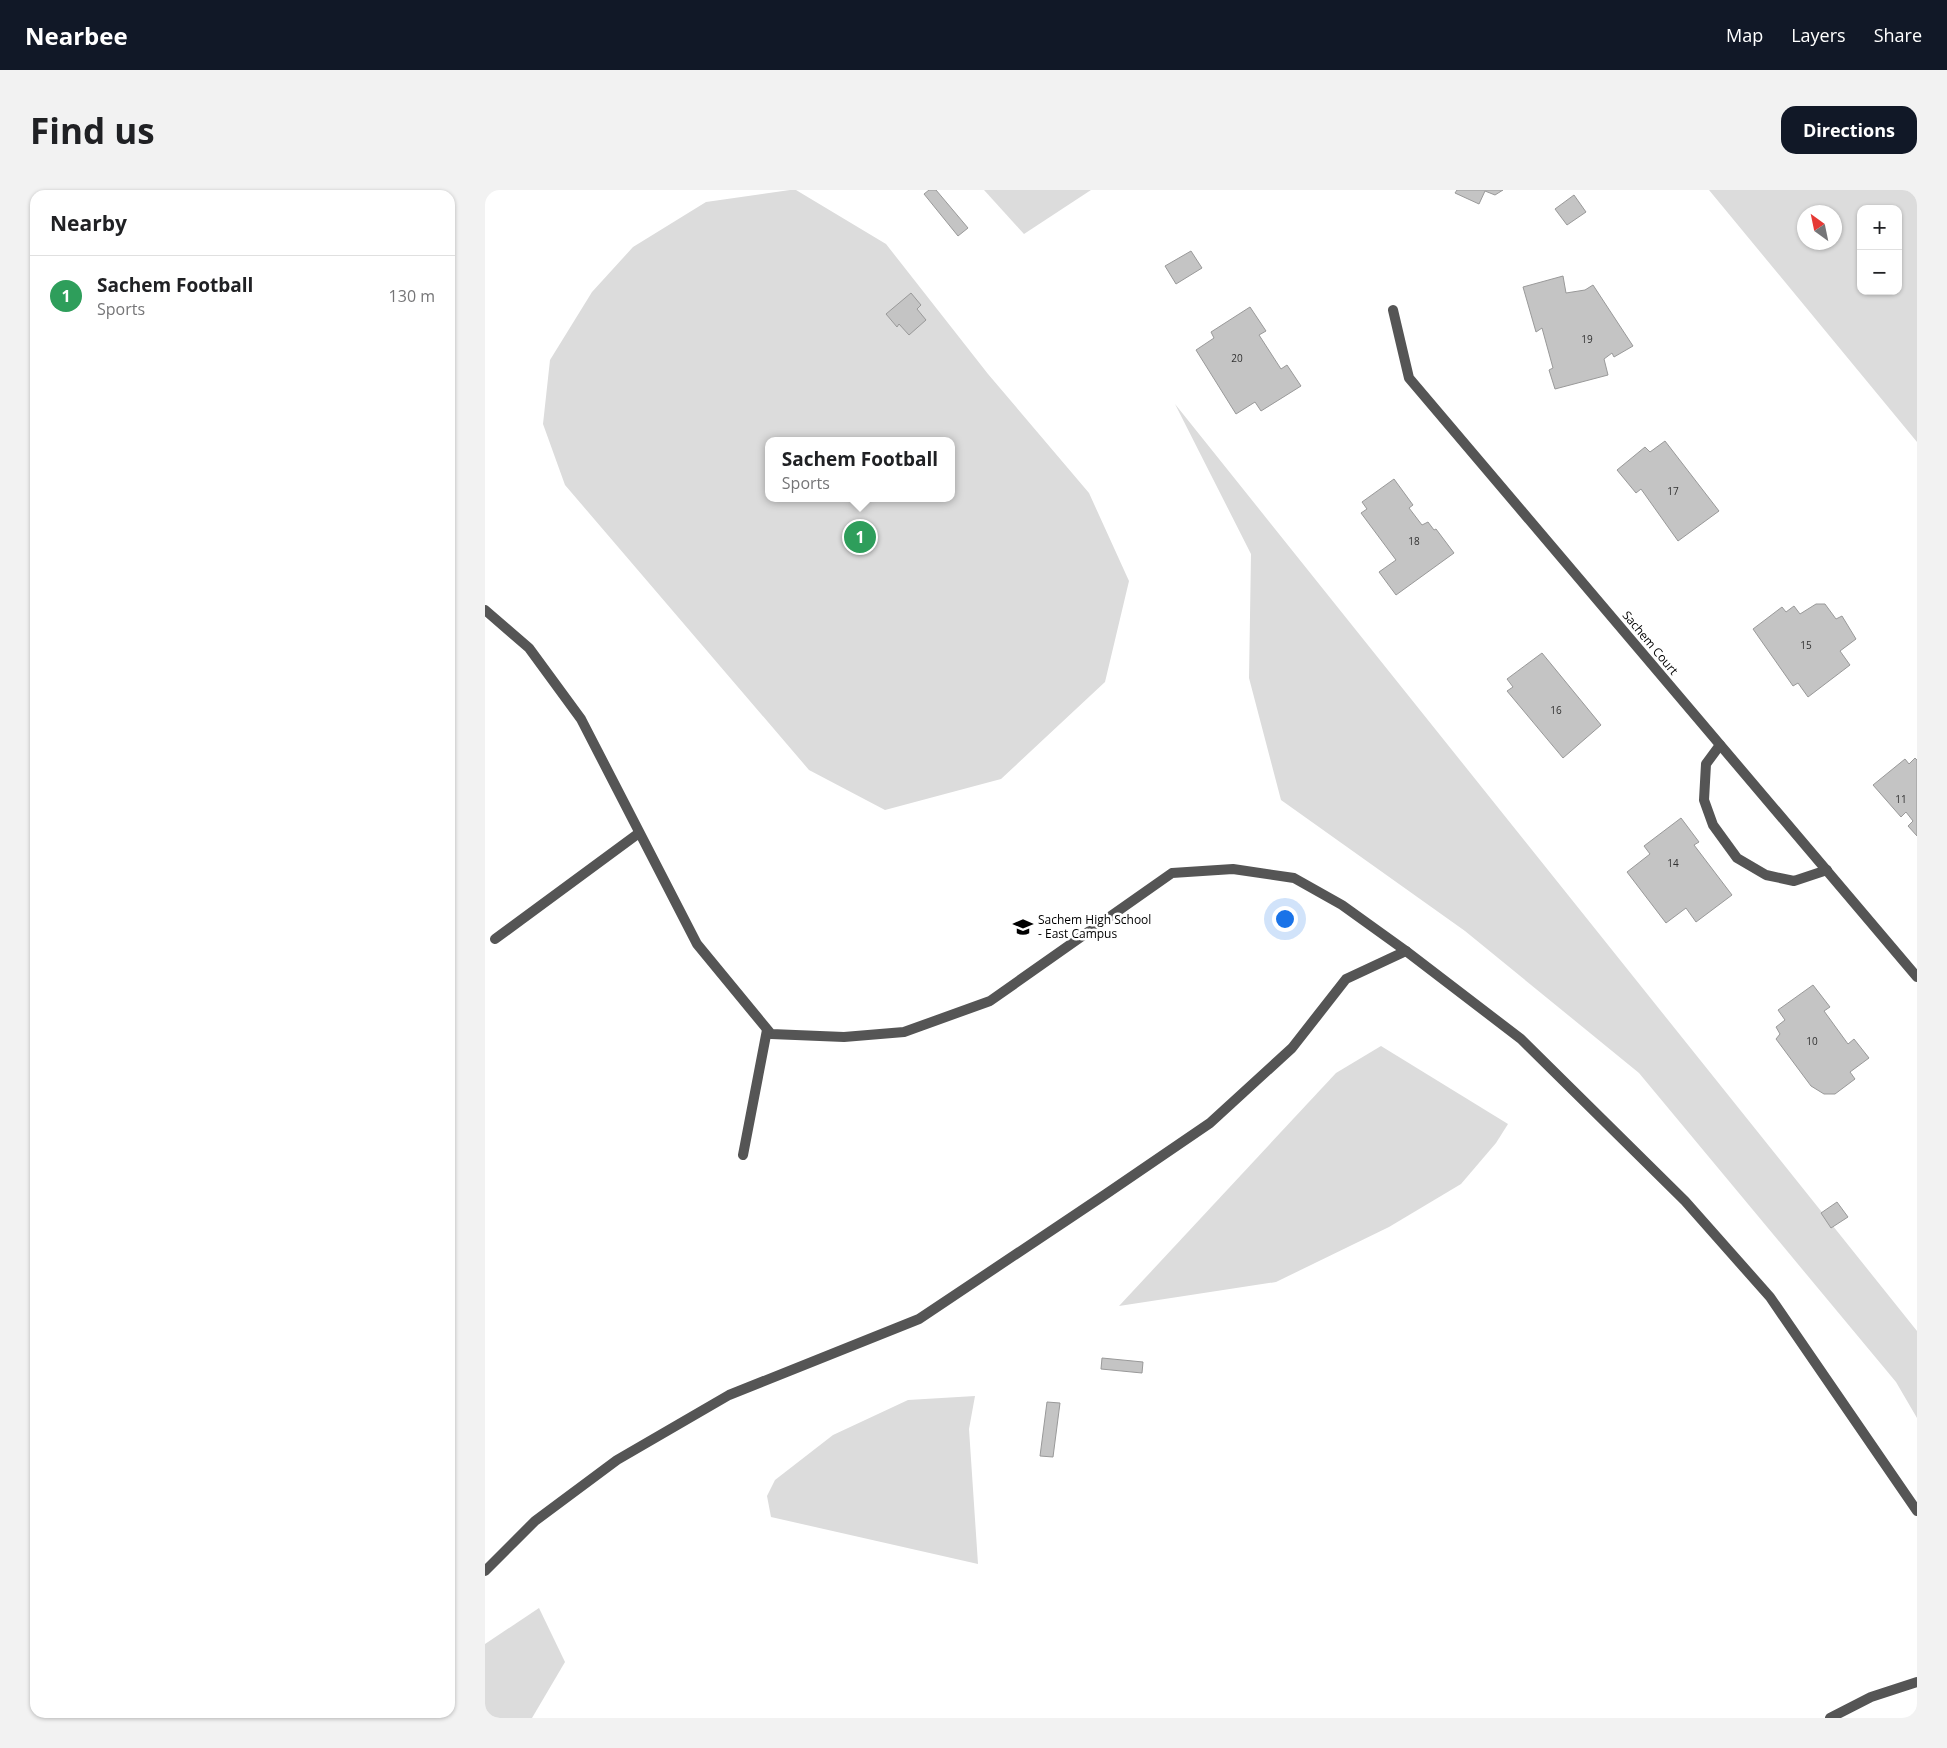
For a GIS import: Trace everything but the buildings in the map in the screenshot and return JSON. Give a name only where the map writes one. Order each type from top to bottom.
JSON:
[{"type":"street","name":"Sachem Court","points":[[1393,310],[1409,378],[1917,977]]},
{"type":"street","points":[[485,610],[529,648],[581,719],[697,944],[771,1034],[844,1037],[904,1032],[990,1001],[1172,873],[1233,869],[1294,878],[1342,905],[1406,951],[1521,1039],[1685,1201],[1770,1297],[1917,1511]]},
{"type":"street","points":[[1720,744],[1707,764],[1704,800],[1713,825],[1737,858],[1766,875],[1794,881],[1827,870]]},
{"type":"street","points":[[495,939],[639,833]]},
{"type":"street","points":[[485,1571],[535,1521],[617,1460],[729,1394],[919,1319],[1114,1188],[1210,1123],[1292,1048],[1346,979],[1406,951]]},
{"type":"street","points":[[743,1155],[767,1030]]},
{"type":"street","points":[[1830,1718],[1871,1698],[1917,1682]]},
{"type":"shaded area","points":[[796,190],[886,244],[988,374],[1089,493],[1129,581],[1105,682],[1001,779],[885,810],[809,770],[565,485],[543,424],[550,360],[592,292],[633,247],[706,202]]},
{"type":"shaded area","points":[[984,190],[1091,190],[1024,234]]},
{"type":"shaded area","points":[[1709,190],[1917,190],[1917,442]]},
{"type":"shaded area","points":[[1175,404],[1917,1331],[1917,1418],[1896,1382],[1639,1073],[1465,931],[1281,800],[1249,678],[1251,554]]},
{"type":"shaded area","points":[[1381,1046],[1508,1124],[1496,1143],[1461,1184],[1389,1227],[1276,1282],[1119,1306],[1336,1073]]},
{"type":"shaded area","points":[[975,1396],[969,1429],[978,1564],[771,1517],[767,1496],[775,1480],[833,1435],[908,1400]]},
{"type":"shaded area","points":[[539,1608],[565,1662],[532,1718],[485,1718],[485,1644]]},
{"type":"place","name":"Sachem Football","points":[[860,537]]},
{"type":"place","name":"Sachem High School - East Campus","points":[[1023,927]]}]
